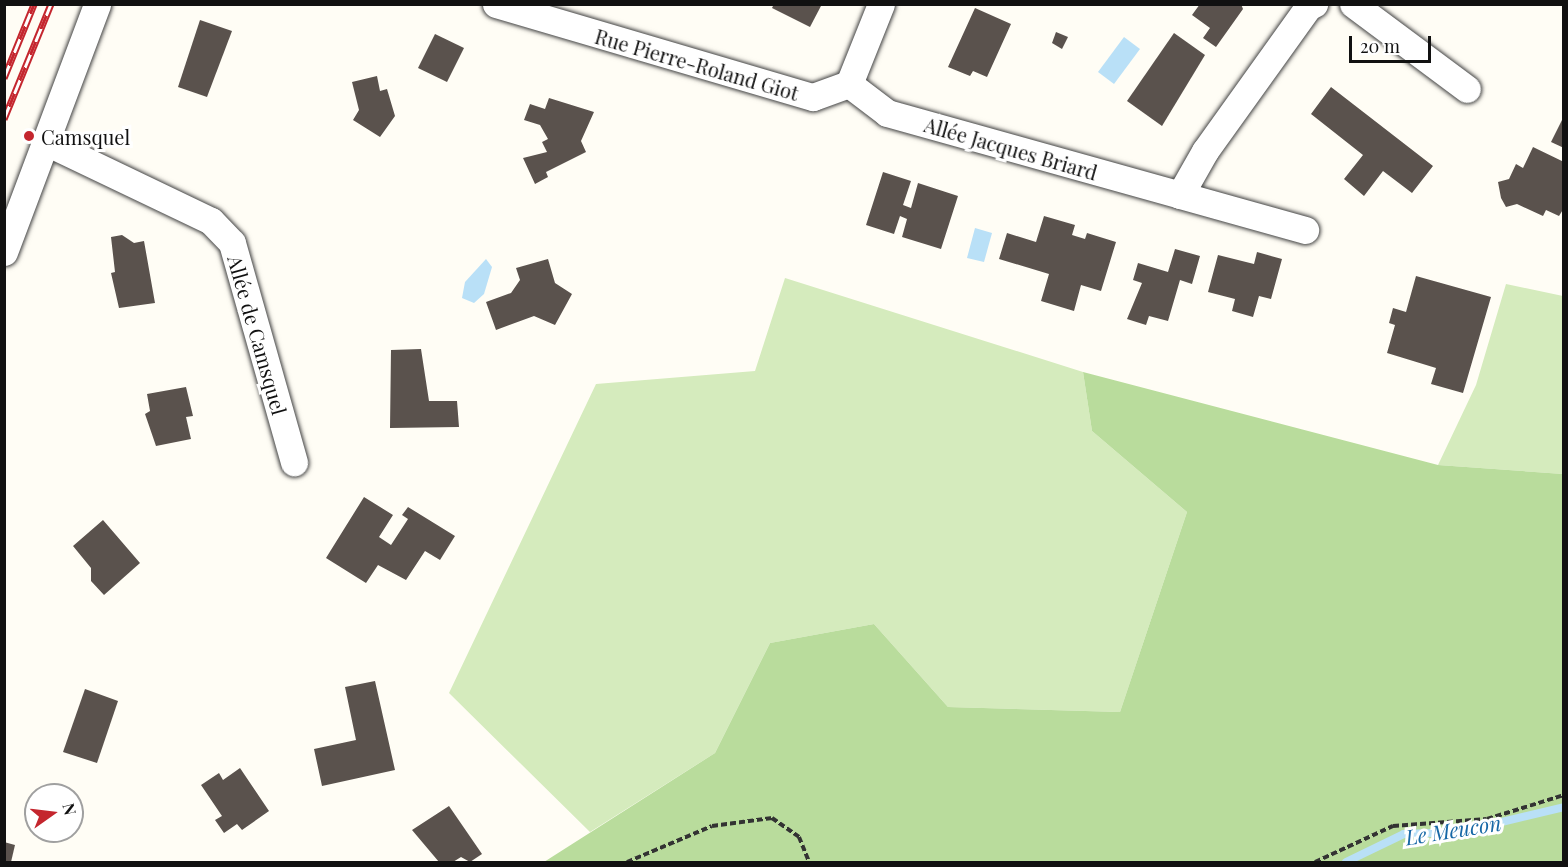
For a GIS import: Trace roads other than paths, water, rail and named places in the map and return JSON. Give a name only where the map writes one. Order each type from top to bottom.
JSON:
[{"type":"street","points":[[4,252],[97,4]]},
{"type":"street","name":"Rue Pierre-Roland Giot","points":[[496,4],[789,92],[813,97],[849,84]]},
{"type":"street","points":[[849,84],[881,4]]},
{"type":"street","points":[[1180,195],[1204,151],[1308,8],[1314,4]]},
{"type":"street","points":[[1353,4],[1467,89]]},
{"type":"street","name":"Allée Jacques Briard","points":[[849,84],[886,113],[1305,230]]},
{"type":"street","name":"Allée de Camsquel","points":[[44,141],[211,221],[232,243],[294,462]]},
{"type":"water","points":[[1124,37],[1140,49],[1114,84],[1098,72]]},
{"type":"water","points":[[975,228],[992,233],[984,262],[967,258]]},
{"type":"water","points":[[486,259],[492,267],[484,294],[474,303],[462,298],[465,282]]},
{"type":"waterway","name":"Le Meucon","points":[[1346,862],[1404,834],[1460,832],[1564,807]]},
{"type":"railway","points":[[4,78],[34,4]]},
{"type":"railway","points":[[4,119],[51,4]]},
{"type":"place","name":"Camsquel","points":[[29,136]]}]
